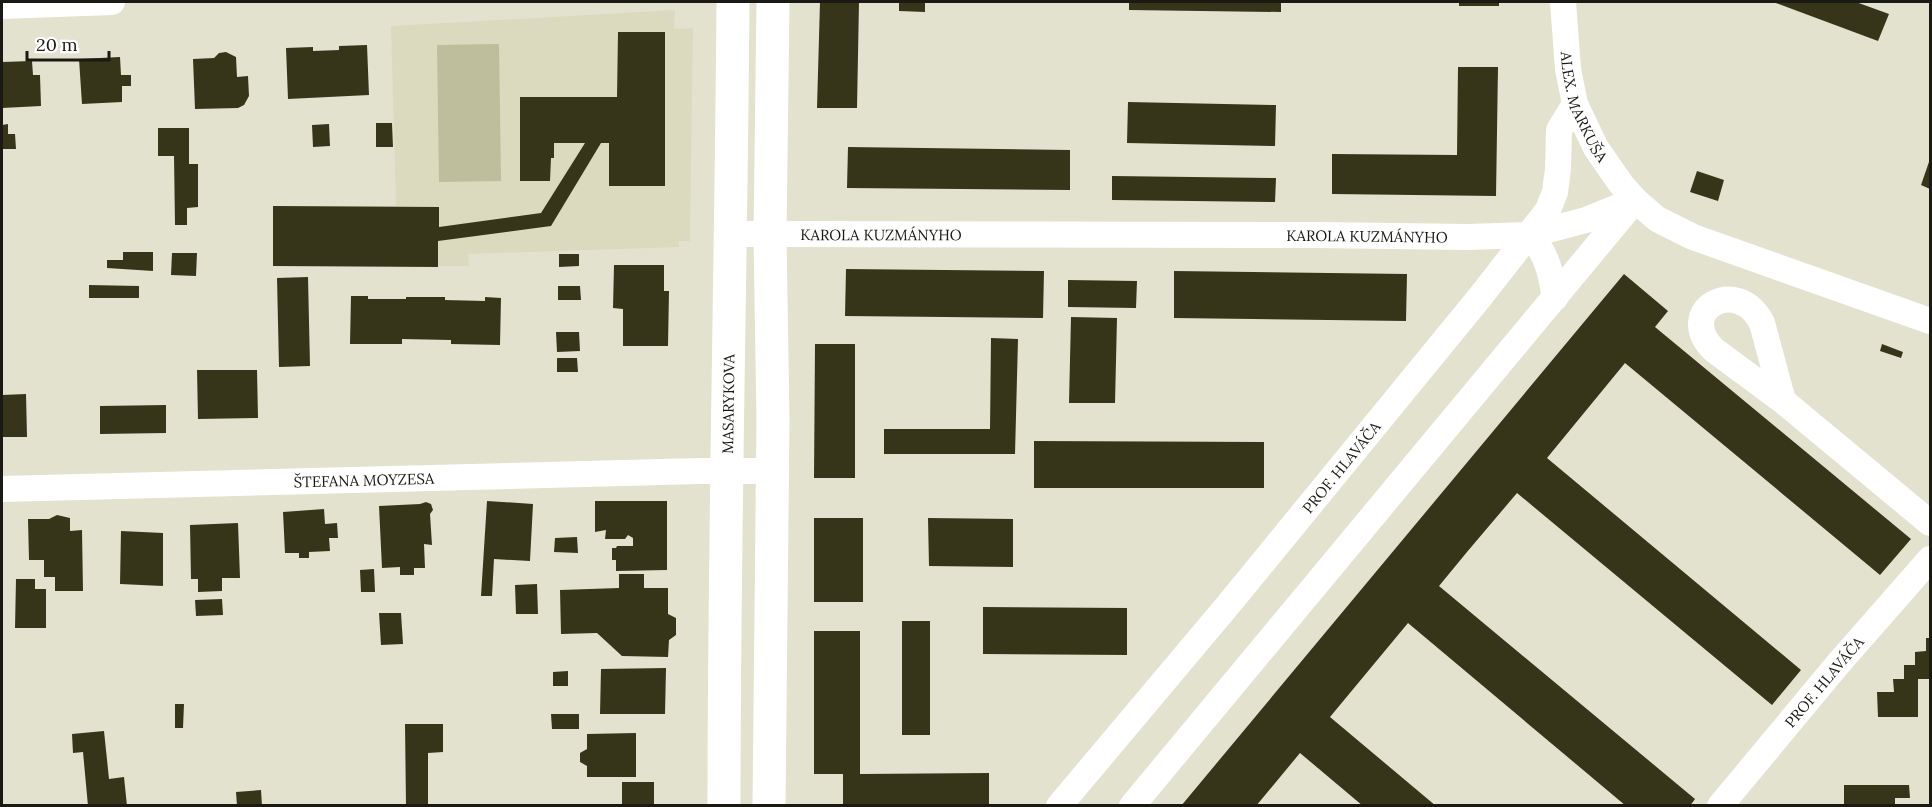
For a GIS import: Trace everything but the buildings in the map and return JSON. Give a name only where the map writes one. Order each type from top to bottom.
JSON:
[{"type":"main road","name":"MASARYKOVA","points":[[724,806],[733,2]]},
{"type":"main road","points":[[769,806],[773,2]]},
{"type":"street","points":[[2,6],[112,2]]},
{"type":"street","name":"ALEX. MARKUŠA","points":[[1563,2],[1568,69],[1575,104],[1596,148],[1635,200]]},
{"type":"street","name":"PROF. HLAVÁČA","points":[[1059,806],[1228,604],[1548,210],[1555,192],[1559,130],[1575,104]]},
{"type":"street","points":[[1132,806],[1635,200],[1657,219],[1683,233],[1930,321]]},
{"type":"street","name":"KAROLA KUZMÁNYHO","points":[[731,234],[771,236],[1468,237],[1529,235],[1586,220],[1635,200]]},
{"type":"street","points":[[1529,235],[1539,244],[1550,267],[1555,298]]},
{"type":"street","points":[[1783,401],[1930,523]]},
{"type":"street","name":"ŠTEFANA MOYZESA","points":[[2,489],[772,471]]},
{"type":"street","name":"PROF. HLAVÁČA","points":[[1720,806],[1838,664],[1930,559]]},
{"type":"shaded area","points":[[675,10],[674,29],[693,28],[690,241],[679,241],[679,247],[468,254],[469,266],[273,266],[273,206],[396,206],[391,26]]},
{"type":"shaded area","points":[[499,44],[501,181],[439,182],[437,45]]}]
